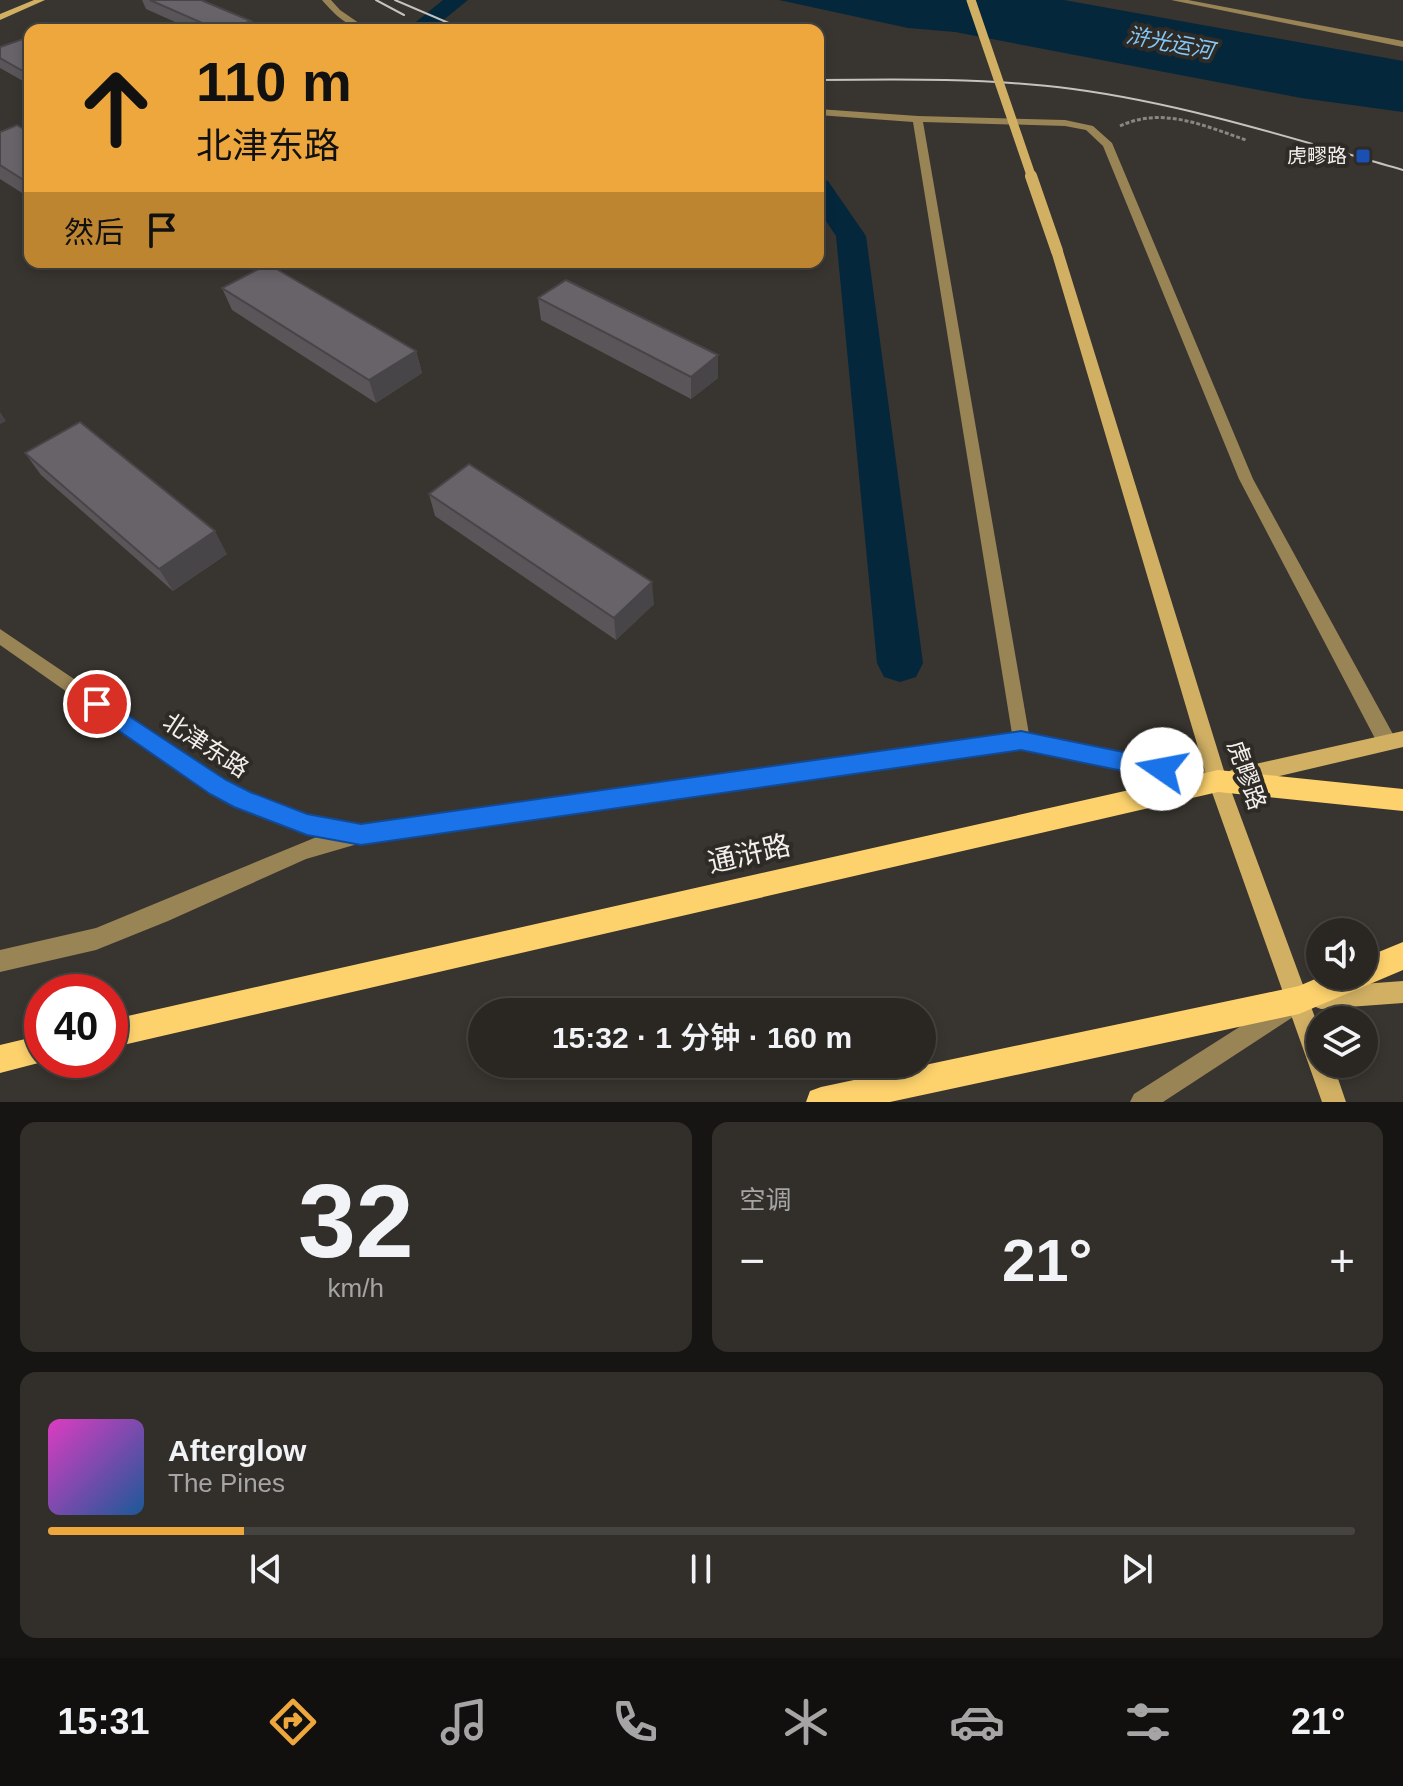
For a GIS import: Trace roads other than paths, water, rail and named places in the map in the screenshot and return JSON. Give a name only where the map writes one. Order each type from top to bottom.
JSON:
[{"type":"main road","points":[[0,17],[41,0]]},
{"type":"main road","name":"虎疁路","points":[[971,0],[1057,251],[1218,781],[1306,1021]]},
{"type":"main road","name":"通浒路","points":[[128,1030],[1395,741]]},
{"type":"main road","points":[[1218,781],[1403,800]]},
{"type":"main road","points":[[1378,966],[1403,956]]},
{"type":"main road","points":[[1299,1000],[1322,990]]},
{"type":"main road","points":[[821,1102],[1299,1000],[1403,992]]},
{"type":"main road","points":[[0,1059],[24,1053]]},
{"type":"main road","name":"虎疁路","points":[[1325,1078],[1334,1102]]},
{"type":"street","points":[[326,0],[337,12],[356,24]]},
{"type":"street","points":[[1175,0],[1403,44]]},
{"type":"street","points":[[824,112],[918,119],[1065,123],[1098,133],[1114,160],[1246,479],[1395,741]]},
{"type":"street","points":[[918,119],[1021,740]]},
{"type":"street","name":"北津东路","points":[[0,636],[218,787],[267,811],[307,825],[361,834]]},
{"type":"street","points":[[0,961],[96,939],[161,914],[304,850],[361,834],[1021,740],[1218,781]]},
{"type":"street","points":[[1142,1102],[1299,1000]]},
{"type":"water","name":"浒光运河","points":[[779,0],[1064,0],[1403,61],[1403,112],[1301,98],[955,32],[908,28]]},
{"type":"waterway","points":[[425,24],[457,0]]},
{"type":"waterway","points":[[824,196],[851,236],[900,663]]},
{"type":"tram line","points":[[376,0],[404,15]]},
{"type":"tram line","points":[[395,0],[451,24]]},
{"type":"tram line","points":[[824,80],[978,81],[1073,89],[1198,113],[1403,170]]},
{"type":"place","name":"虎疁路","points":[[1363,156]]}]
